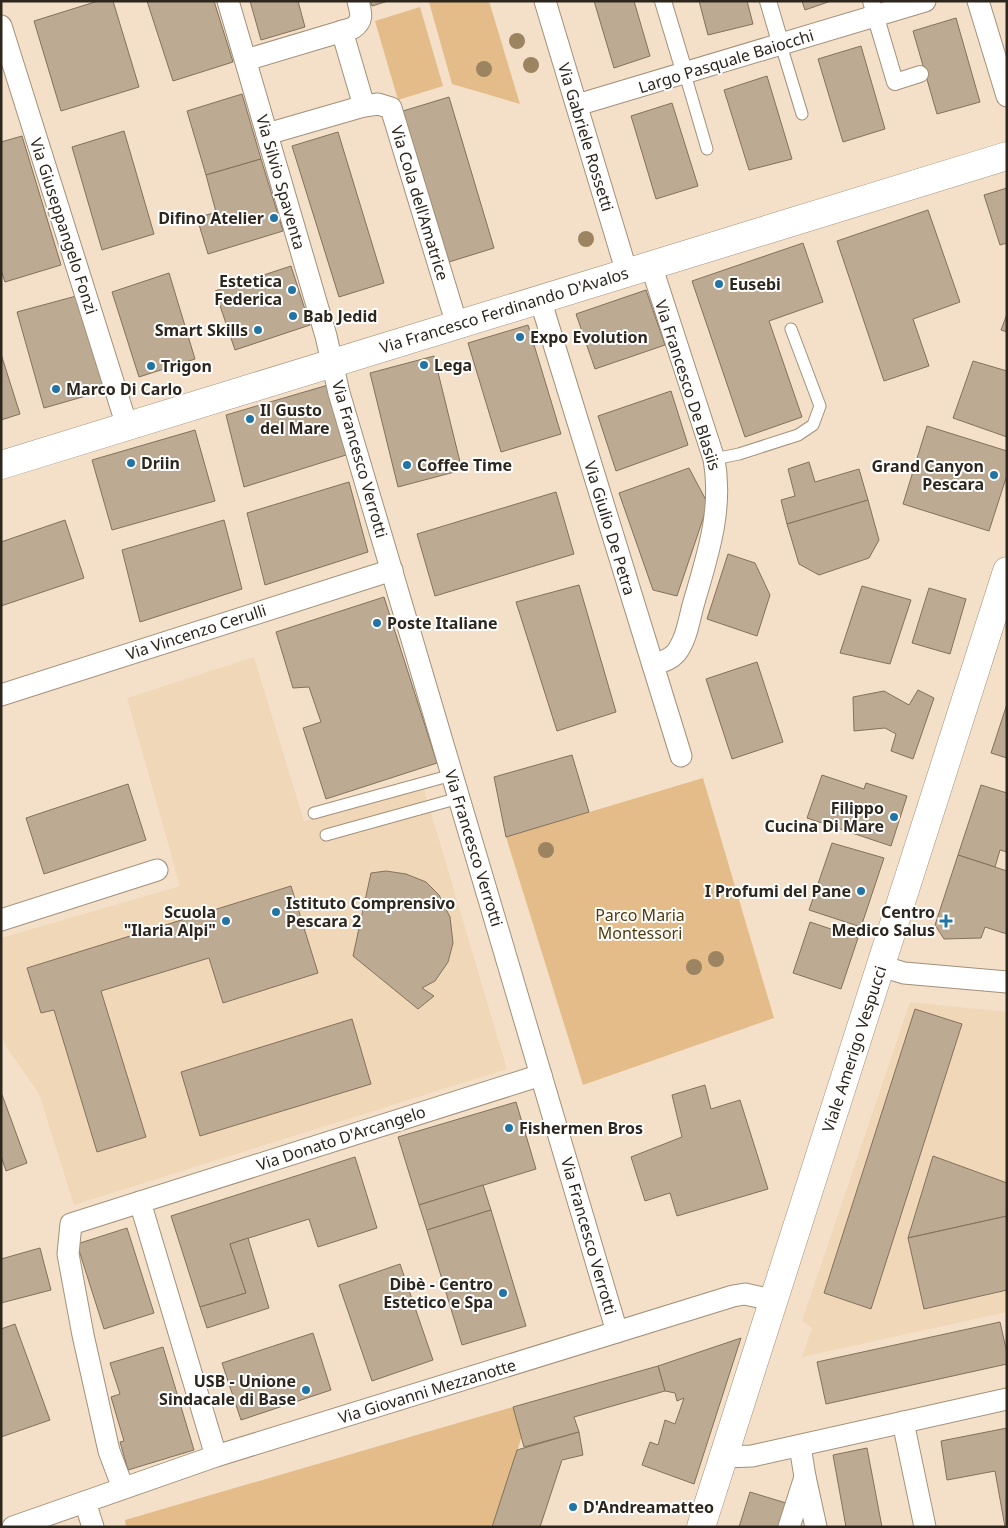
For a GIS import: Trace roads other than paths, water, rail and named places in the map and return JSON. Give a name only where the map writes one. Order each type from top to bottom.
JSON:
[{"type":"street","name":"Via Silvio Spaventa","points":[[228,1],[333,363]]},
{"type":"street","points":[[246,60],[342,31],[359,24],[362,17],[358,1]]},
{"type":"street","name":"Via Gabriele Rossetti","points":[[545,1],[577,105],[639,269]]},
{"type":"street","points":[[663,1],[685,74]]},
{"type":"street","points":[[768,1],[781,45]]},
{"type":"street","name":"Largo Pasquale Baiocchi","points":[[577,105],[781,45],[873,9],[925,1]]},
{"type":"street","points":[[978,1],[1007,96]]},
{"type":"street","points":[[873,9],[895,82],[920,74]]},
{"type":"street","name":"Via Giuseppangelo Fonzi","points":[[1,26],[127,426]]},
{"type":"street","points":[[342,31],[364,106]]},
{"type":"street","name":"Via Cola dell'Amatrice","points":[[267,134],[364,106],[383,104],[390,108],[457,325]]},
{"type":"street","name":"Via Francesco Ferdinando D'Avalos","points":[[1,465],[1007,156]]},
{"type":"street","name":"Via Francesco De Blasiis","points":[[639,269],[714,459],[718,479],[714,534],[684,638],[675,654],[653,666]]},
{"type":"street","name":"Via Giulio De Petra","points":[[540,299],[681,756]]},
{"type":"street","name":"Via Francesco Verrotti","points":[[333,363],[452,776],[617,1332]]},
{"type":"street","name":"Via Vincenzo Cerulli","points":[[1,695],[392,570]]},
{"type":"street","name":"Viale Amerigo Vespucci","points":[[701,1527],[722,1456],[1007,571]]},
{"type":"street","points":[[1,920],[157,870]]},
{"type":"street","points":[[881,966],[904,973],[1007,982]]},
{"type":"street","name":"Via Donato D'Arcangelo","points":[[123,1488],[109,1451],[83,1334],[68,1254],[71,1224],[541,1075]]},
{"type":"street","points":[[140,1202],[216,1456]]},
{"type":"street","name":"Via Giovanni Mezzanotte","points":[[13,1527],[216,1456],[733,1296],[745,1294],[772,1300]]},
{"type":"street","points":[[722,1456],[752,1456],[1007,1399]]},
{"type":"street","points":[[903,1422],[926,1527]]},
{"type":"street","points":[[800,1446],[816,1527]]},
{"type":"street","points":[[789,1527],[805,1477]]},
{"type":"street","points":[[85,1502],[92,1527]]},
{"type":"lane","points":[[781,45],[802,114]]},
{"type":"lane","points":[[685,74],[707,149]]},
{"type":"lane","points":[[714,459],[739,454],[798,435],[813,425],[820,406],[791,329]]},
{"type":"lane","points":[[314,813],[452,776]]},
{"type":"lane","points":[[326,835],[459,798]]},
{"type":"place","name":"Difino Atelier","points":[[274,218]]},
{"type":"place","name":"Eusebi","points":[[719,284]]},
{"type":"place","name":"Estetica Federica","points":[[292,290]]},
{"type":"place","name":"Bab Jedid","points":[[293,316]]},
{"type":"place","name":"Smart Skills","points":[[258,330]]},
{"type":"place","name":"Expo Evolution","points":[[520,337]]},
{"type":"place","name":"Lega","points":[[424,365]]},
{"type":"place","name":"Trigon","points":[[151,366]]},
{"type":"place","name":"Marco Di Carlo","points":[[56,389]]},
{"type":"place","name":"Il Gusto del Mare","points":[[250,419]]},
{"type":"place","name":"Driin","points":[[131,463]]},
{"type":"place","name":"Coffee Time","points":[[407,465]]},
{"type":"place","name":"Grand Canyon Pescara","points":[[994,475]]},
{"type":"place","name":"Poste Italiane","points":[[377,623]]},
{"type":"place","name":"Filippo Cucina Di Mare","points":[[894,817]]},
{"type":"place","name":"I Profumi del Pane","points":[[861,891]]},
{"type":"place","name":"Istituto Comprensivo Pescara 2","points":[[276,912]]},
{"type":"place","name":"Scuola \"Ilaria Alpi\"","points":[[226,921]]},
{"type":"place","name":"Centro Medico Salus","points":[[946,921]]},
{"type":"place","name":"Fishermen Bros","points":[[509,1128]]},
{"type":"place","name":"Dibè - Centro Estetico e Spa","points":[[503,1293]]},
{"type":"place","name":"USB - Unione Sindacale di Base","points":[[306,1390]]},
{"type":"place","name":"D'Andreamatteo","points":[[573,1507]]},
{"type":"park label","name":"Parco Maria Montessori","points":[[640,924]]}]
